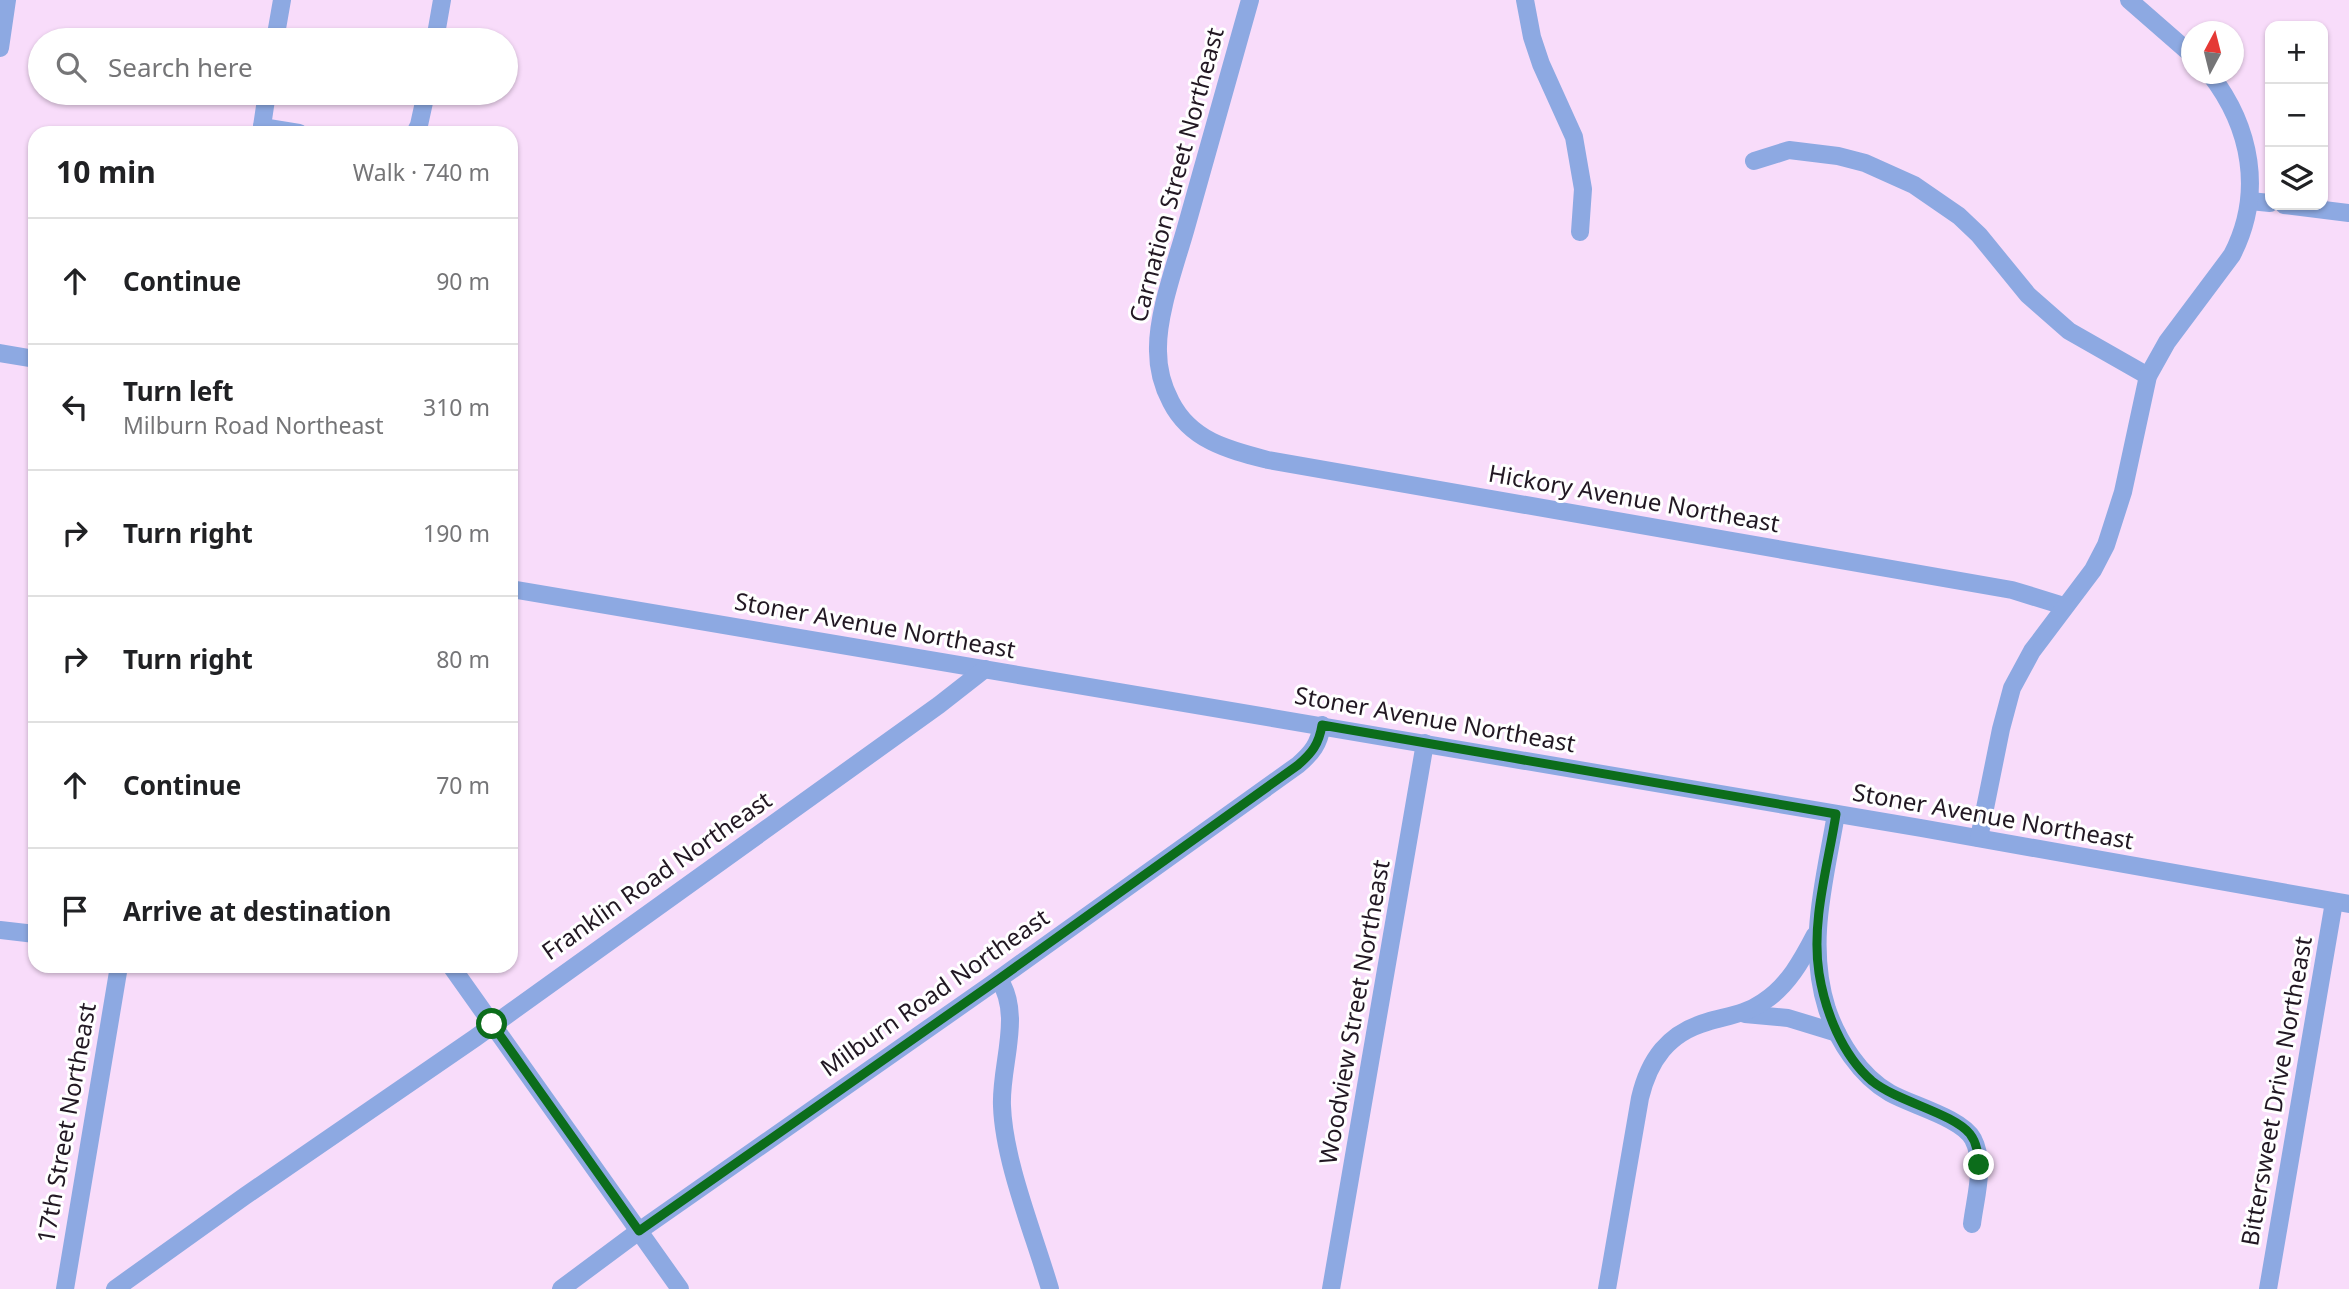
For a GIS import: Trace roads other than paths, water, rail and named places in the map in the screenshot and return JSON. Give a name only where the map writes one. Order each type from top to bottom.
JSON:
[{"type":"street","points":[[0,48],[7,0]]},
{"type":"street","points":[[277,28],[282,0]]},
{"type":"street","points":[[437,28],[442,0]]},
{"type":"street","name":"Carnation Street Northeast","points":[[1198,435],[1179,415],[1166,391],[1159,365],[1158,338],[1250,0]]},
{"type":"street","points":[[1525,0],[1532,37],[1541,64],[1574,136],[1583,189],[1580,232]]},
{"type":"street","points":[[2129,0],[2181,45]]},
{"type":"street","points":[[1979,838],[2012,688],[2032,651],[2093,570],[2116,519],[2148,376],[2167,342],[2232,255],[2242,232],[2250,201],[2250,171],[2246,144],[2238,118],[2218,84]]},
{"type":"street","points":[[262,126],[265,105]]},
{"type":"street","points":[[418,126],[423,105]]},
{"type":"street","points":[[1754,161],[1789,150],[1838,156],[1865,163],[1914,185],[1959,216],[1979,235],[2043,310],[2068,331],[2148,376]]},
{"type":"street","points":[[2250,201],[2265,202]]},
{"type":"street","points":[[2325,210],[2349,213]]},
{"type":"street","points":[[0,353],[28,358]]},
{"type":"street","name":"Hickory Avenue Northeast","points":[[1198,435],[1228,450],[1268,460],[2012,590],[2064,606]]},
{"type":"street","name":"Stoner Avenue Northeast","points":[[518,590],[1322,725],[2342,903]]},
{"type":"street","name":"Franklin Road Northeast","points":[[115,1289],[492,1024],[939,705],[985,669]]},
{"type":"street","name":"Milburn Road Northeast","points":[[561,1289],[1298,765],[1314,749],[1320,738],[1322,725]]},
{"type":"street","name":"Woodview Street Northeast","points":[[1331,1289],[1425,743]]},
{"type":"street","points":[[1836,814],[1816,933],[1821,987],[1828,1010],[1837,1033],[1871,1079],[1889,1093],[1953,1122],[1971,1135],[1978,1152],[1979,1165],[1972,1224]]},
{"type":"street","name":"Bittersweet Drive Northeast","points":[[2268,1289],[2342,903]]},
{"type":"street","points":[[0,930],[28,933]]},
{"type":"street","points":[[1607,1289],[1640,1098],[1650,1065],[1662,1048],[1677,1035],[1705,1022],[1740,1014],[1777,992],[1799,965],[1816,933]]},
{"type":"street","name":"17th Street Northeast","points":[[65,1289],[118,973]]},
{"type":"street","points":[[456,973],[680,1289]]},
{"type":"street","points":[[999,979],[1005,989],[1010,1014],[1002,1089],[1005,1134],[1051,1289]]},
{"type":"street","points":[[1740,1014],[1788,1018],[1837,1033]]}]
